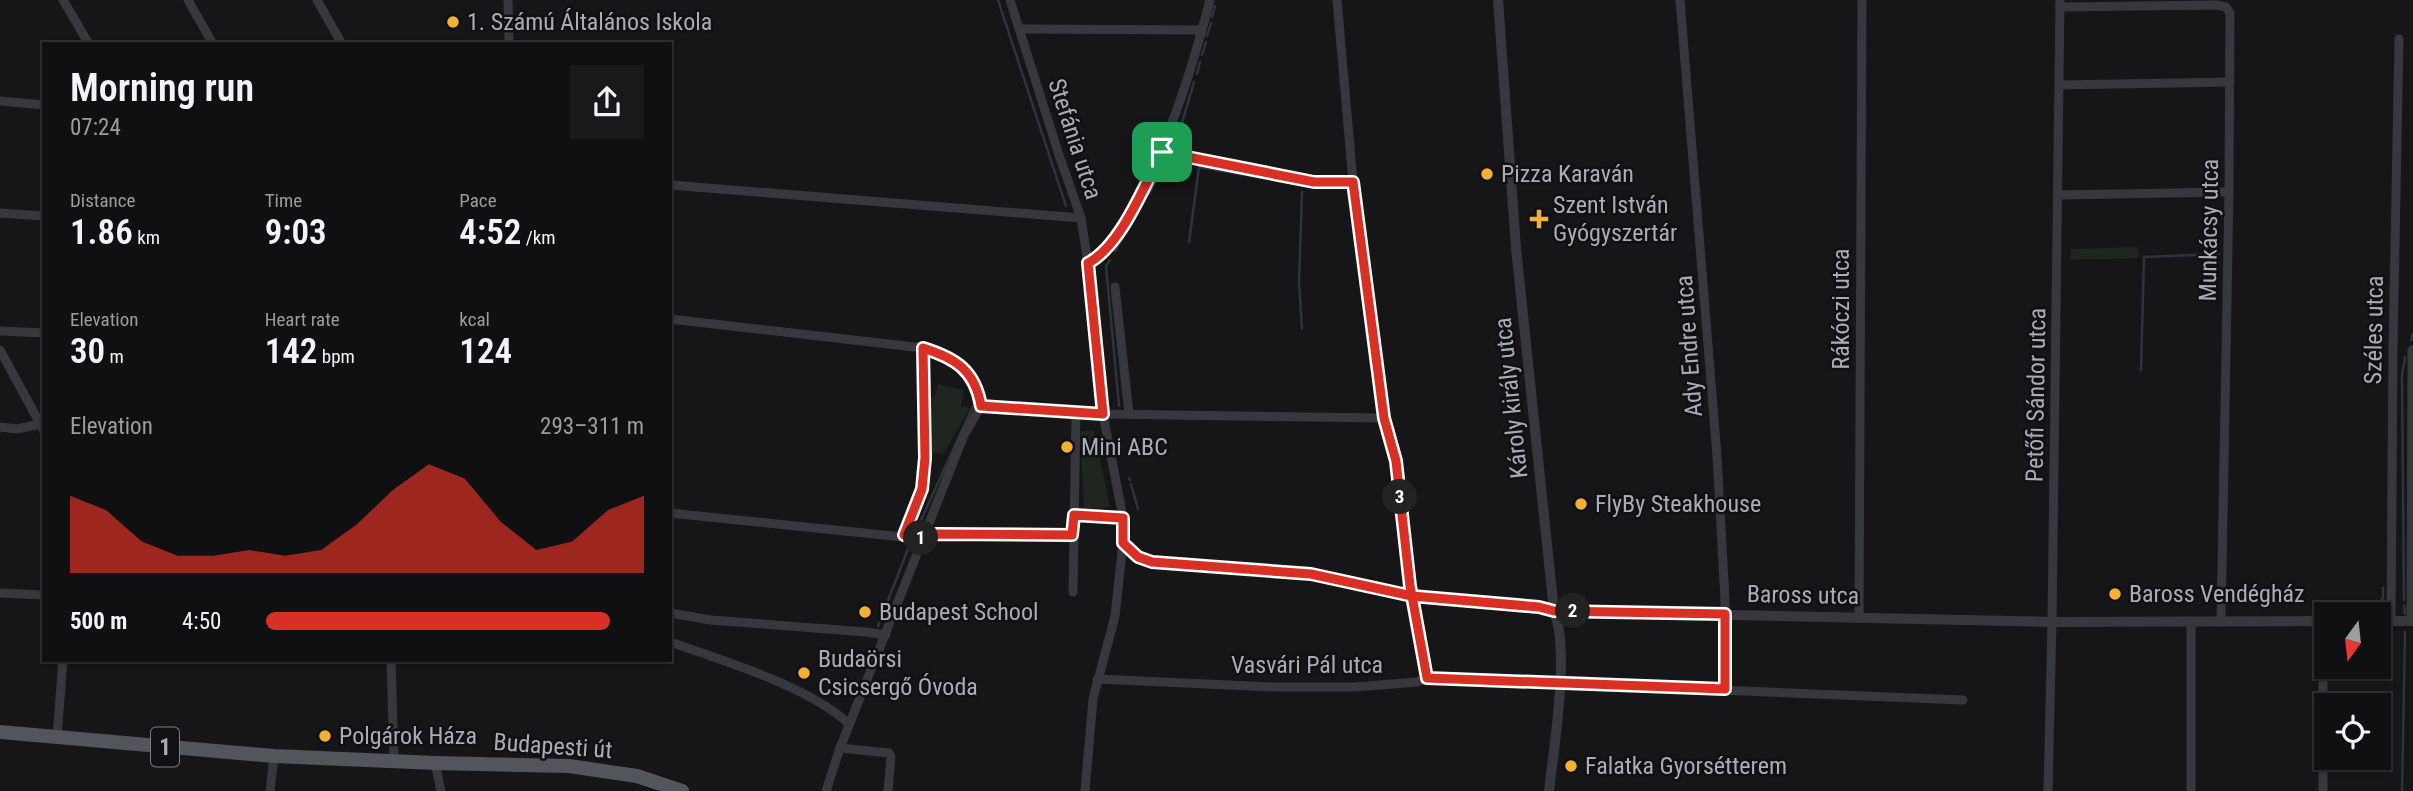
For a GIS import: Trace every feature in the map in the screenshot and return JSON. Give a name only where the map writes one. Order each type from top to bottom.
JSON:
[{"type":"main road","name":"Budapesti út","points":[[0,733],[274,755],[569,766],[637,776],[682,791]]},
{"type":"street","points":[[63,0],[88,42]]},
{"type":"street","points":[[188,0],[213,42]]},
{"type":"street","points":[[317,0],[341,42]]},
{"type":"street","points":[[508,0],[509,42]]},
{"type":"street","name":"Stefánia utca","points":[[1010,0],[1081,218],[1103,414],[1123,518],[1115,617],[1093,699],[1085,791]]},
{"type":"street","points":[[1088,263],[1099,258],[1109,246],[1162,152],[1181,101],[1210,0]]},
{"type":"street","points":[[1337,0],[1353,182],[1384,418],[1396,461],[1412,596],[1427,678]]},
{"type":"street","name":"Károly király utca","points":[[1498,0],[1516,248],[1554,611],[1559,622],[1559,682],[1549,791]]},
{"type":"street","name":"Ady Endre utca","points":[[1680,0],[1716,443],[1725,614],[1725,689]]},
{"type":"street","name":"Rákóczi utca","points":[[1859,617],[1862,0]]},
{"type":"street","name":"Munkácsy utca","points":[[2060,4],[2205,5],[2226,7],[2230,13],[2230,192],[2221,622]]},
{"type":"street","name":"Petőfi Sándor utca","points":[[2048,791],[2060,4]]},
{"type":"street","points":[[1019,29],[1202,30]]},
{"type":"street","name":"Széles utca","points":[[2391,621],[2399,39]]},
{"type":"street","points":[[2060,85],[2230,82]]},
{"type":"street","points":[[0,101],[42,104]]},
{"type":"street","points":[[1162,152],[1314,182],[1353,182]]},
{"type":"street","points":[[672,185],[1081,218]]},
{"type":"street","points":[[2059,195],[2230,192]]},
{"type":"street","points":[[0,213],[42,216]]},
{"type":"street","points":[[1115,287],[1129,414]]},
{"type":"street","points":[[672,318],[923,348],[955,360],[964,369],[979,395],[981,406],[964,435],[922,538],[849,724],[826,791]]},
{"type":"street","points":[[0,331],[42,333]]},
{"type":"street","points":[[904,535],[922,489],[925,458],[923,348]]},
{"type":"street","points":[[2393,349],[2413,350]]},
{"type":"street","points":[[0,350],[41,422],[17,429],[0,427]]},
{"type":"street","name":"Széles utca","points":[[2412,621],[2413,350]]},
{"type":"street","points":[[981,406],[1103,414],[1384,418]]},
{"type":"street","points":[[1073,592],[1076,412]]},
{"type":"street","points":[[672,513],[922,538],[936,534],[1072,535]]},
{"type":"street","points":[[1074,515],[1123,518]]},
{"type":"street","name":"Baross utca","points":[[1123,543],[1138,557],[1152,562],[1311,574],[1412,596],[1539,607],[1554,611],[2052,622],[2314,621]]},
{"type":"street","points":[[0,593],[42,595]]},
{"type":"street","points":[[672,612],[711,620],[886,635]]},
{"type":"street","points":[[2391,621],[2412,621]]},
{"type":"street","points":[[2191,622],[2191,791]]},
{"type":"street","points":[[672,643],[784,684],[833,709],[849,724]]},
{"type":"street","points":[[57,737],[63,662]]},
{"type":"street","points":[[391,662],[394,761]]},
{"type":"street","name":"Vasvári Pál utca","points":[[1097,679],[1273,687],[1355,687],[1417,682],[1427,678],[1963,700]]},
{"type":"street","points":[[2323,791],[2324,679]]},
{"type":"street","points":[[840,748],[887,751],[891,757],[888,791]]},
{"type":"street","points":[[270,791],[274,755]]},
{"type":"street","points":[[435,763],[441,791]]},
{"type":"shaded area","points":[[2138,247],[2139,258],[2071,260],[2071,249]]},
{"type":"shaded area","points":[[938,384],[964,390],[961,406],[970,408],[943,455],[929,451],[929,398],[934,399]]},
{"type":"shaded area","points":[[1094,430],[1110,507],[1084,509],[1080,432]]},
{"type":"waterway","points":[[998,0],[1066,206]]},
{"type":"waterway","points":[[1212,17],[1215,6]]},
{"type":"waterway","points":[[1207,36],[1211,23]]},
{"type":"waterway","points":[[1202,55],[1206,42]]},
{"type":"waterway","points":[[1197,74],[1200,62]]},
{"type":"waterway","points":[[1182,123],[1194,82]]},
{"type":"waterway","points":[[1175,143],[1180,129]]},
{"type":"waterway","points":[[1165,166],[1168,160]]},
{"type":"waterway","points":[[1189,242],[1199,167],[1292,183]]},
{"type":"waterway","points":[[1149,194],[1158,178]]},
{"type":"waterway","points":[[1302,192],[1299,282],[1302,329]]},
{"type":"waterway","points":[[1136,216],[1144,201]]},
{"type":"waterway","points":[[1115,251],[1133,221]]},
{"type":"waterway","points":[[2141,370],[2144,257],[2219,254]]},
{"type":"waterway","points":[[1110,260],[1106,266],[1119,406]]},
{"type":"waterway","points":[[2411,340],[2413,334]]},
{"type":"waterway","points":[[2404,600],[2402,375],[2405,357]]},
{"type":"waterway","points":[[917,529],[973,406]]},
{"type":"waterway","points":[[1131,484],[1138,509]]},
{"type":"waterway","points":[[878,626],[908,549]]},
{"type":"waterway","points":[[2380,602],[2383,588]]},
{"type":"waterway","points":[[2404,606],[2405,614]]},
{"type":"waterway","points":[[2402,791],[2405,632]]},
{"type":"place","name":"1. Számú Általános Iskola","points":[[453,22]]},
{"type":"place","name":"Pizza Karaván","points":[[1487,174]]},
{"type":"place","name":"Szent István Gyógyszertár","points":[[1539,219]]},
{"type":"place","name":"Mini ABC","points":[[1067,447]]},
{"type":"place","name":"FlyBy Steakhouse","points":[[1581,504]]},
{"type":"place","name":"Baross Vendégház","points":[[2115,594]]},
{"type":"place","name":"Budapest School","points":[[865,612]]},
{"type":"place","name":"Budaörsi Csicsergő Óvoda","points":[[804,673]]},
{"type":"place","name":"Polgárok Háza","points":[[325,736]]},
{"type":"place","name":"Falatka Gyorsétterem","points":[[1571,766]]},
{"type":"route","points":[[1162,152],[1109,246],[1099,258],[1088,263],[1103,414],[981,406],[979,395],[964,369],[955,360],[923,348],[925,458],[922,489],[904,535],[922,538],[936,534],[1072,535],[1074,515],[1123,518],[1123,543],[1138,557],[1152,562],[1311,574],[1412,596],[1539,607],[1554,611],[1725,614],[1725,689],[1427,678],[1412,596],[1410,586],[1396,461],[1384,418],[1353,182],[1314,182],[1162,152]]}]
